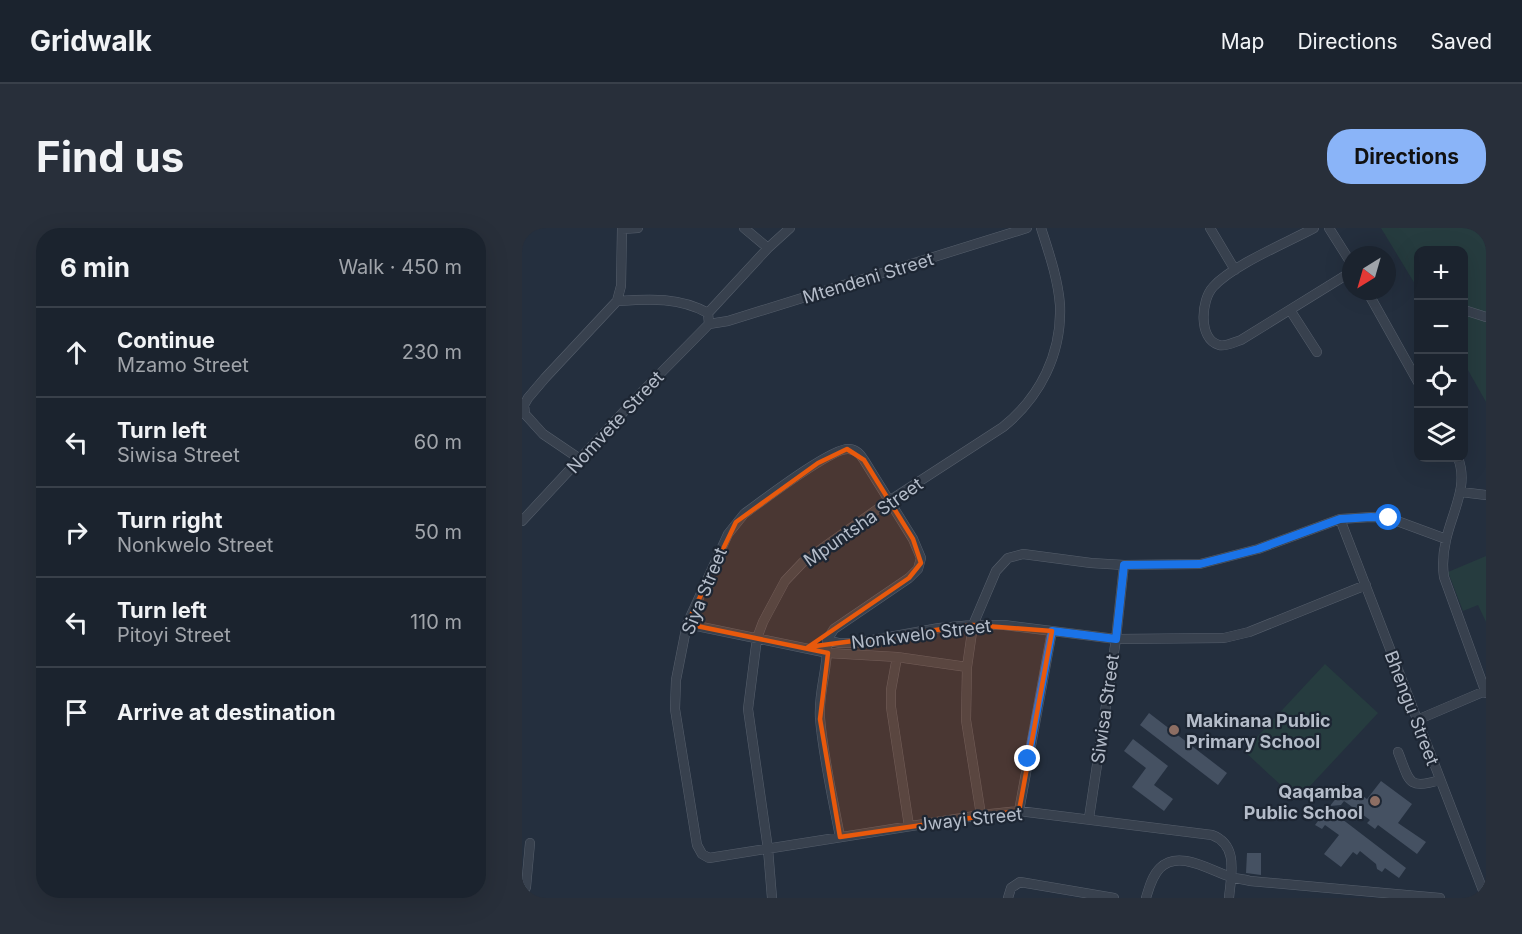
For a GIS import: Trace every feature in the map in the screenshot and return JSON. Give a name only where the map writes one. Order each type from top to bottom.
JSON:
[{"type":"street","points":[[580,459],[543,434],[525,414],[524,405],[545,378],[617,301],[621,286],[622,228],[638,228]]},
{"type":"street","points":[[744,228],[768,248]]},
{"type":"street","points":[[709,324],[708,313],[768,248],[790,228]]},
{"type":"street","name":"Mtendeni Street","points":[[709,324],[728,321],[1027,228]]},
{"type":"street","name":"Mpuntsha Street","points":[[772,898],[768,849],[748,709],[757,638],[785,581],[803,562],[889,501],[1003,427],[1020,414],[1032,399],[1047,371],[1059,328],[1060,305],[1055,274],[1041,228]]},
{"type":"street","points":[[1209,228],[1235,270]]},
{"type":"street","points":[[1314,228],[1235,270],[1212,288],[1206,300],[1204,324],[1208,335],[1214,342],[1221,345],[1241,340],[1342,278]]},
{"type":"street","points":[[1329,228],[1342,249]]},
{"type":"street","points":[[617,301],[671,300],[693,305],[708,313]]},
{"type":"street","points":[[1372,300],[1414,373]]},
{"type":"street","points":[[1290,310],[1317,352]]},
{"type":"street","points":[[1468,311],[1486,317]]},
{"type":"street","name":"Nomvete Street","points":[[522,521],[709,324]]},
{"type":"street","name":"Siya Street","points":[[709,858],[702,854],[697,845],[675,709],[676,680],[687,624],[728,534],[744,514],[836,452],[848,449],[857,452],[864,460],[889,501]]},
{"type":"street","points":[[1417,720],[1486,692],[1444,578],[1442,562],[1446,539],[1461,492],[1462,468],[1460,462]]},
{"type":"street","points":[[1461,492],[1486,495]]},
{"type":"street","points":[[840,837],[820,719],[820,697],[828,653],[826,640],[834,629],[909,578],[921,563],[921,554],[889,501]]},
{"type":"street","points":[[981,814],[966,720],[967,667],[973,625],[996,571],[1008,558],[1023,554],[1124,565],[1200,564],[1258,549],[1340,519],[1371,517],[1389,518],[1446,539]]},
{"type":"street","name":"Bhengu Street","points":[[1340,519],[1484,893],[1482,898]]},
{"type":"street","name":"Siwisa Street","points":[[1089,818],[1116,639],[1124,565]]},
{"type":"street","name":"Nonkwelo Street","points":[[826,640],[856,643],[939,628],[973,625],[1004,625],[1116,639],[1238,636],[1366,585]]},
{"type":"street","name":"Nonkwelo Street","points":[[687,624],[828,653],[897,657],[967,667]]},
{"type":"street","points":[[1019,811],[1052,631]]},
{"type":"street","points":[[897,657],[891,690],[891,707],[909,826]]},
{"type":"street","points":[[1398,752],[1408,777],[1414,784],[1439,780]]},
{"type":"street","name":"Jwayi Street","points":[[709,858],[981,814],[1019,811],[1089,818],[1220,837],[1229,847],[1232,856],[1231,877]]},
{"type":"street","points":[[522,898],[526,887],[530,843]]},
{"type":"street","points":[[1146,898],[1156,872],[1163,866],[1176,861],[1204,866],[1231,877],[1440,898]]},
{"type":"street","points":[[1228,898],[1231,877]]},
{"type":"street","points":[[1008,895],[1013,885],[1020,882],[1114,898]]},
{"type":"highlighted area","points":[[847,449],[864,460],[913,539],[921,563],[909,578],[808,647],[973,625],[1052,631],[1019,811],[840,837],[820,719],[828,653],[687,624],[736,522],[818,463]]},
{"type":"green space","points":[[1381,228],[1486,228],[1486,402],[1468,370],[1468,246],[1414,246],[1414,282],[1396,253],[1396,246],[1392,246]]},
{"type":"green space","points":[[1486,556],[1486,622],[1478,605],[1463,611],[1448,572]]},
{"type":"green space","points":[[1325,664],[1378,713],[1297,800],[1244,751]]},
{"type":"building","points":[[1149,713],[1227,773],[1218,785],[1140,725]]},
{"type":"building","points":[[1133,739],[1168,766],[1154,785],[1173,799],[1164,811],[1132,787],[1146,768],[1124,751]]},
{"type":"building","points":[[1381,781],[1412,804],[1398,823],[1426,842],[1417,854],[1378,825],[1375,829],[1367,823],[1370,820],[1344,801],[1341,805],[1330,806],[1337,797],[1334,794],[1343,782],[1367,799]]},
{"type":"building","points":[[1325,806],[1406,868],[1399,878],[1385,868],[1382,872],[1377,869],[1376,864],[1360,851],[1357,855],[1353,852],[1341,867],[1324,854],[1339,835],[1325,825],[1322,829],[1315,825],[1318,821],[1316,819]]},
{"type":"building","points":[[1247,853],[1261,853],[1261,875],[1246,873]]},
{"type":"place","name":"Makinana Public Primary School","points":[[1174,730]]},
{"type":"place","name":"Qaqamba Public School","points":[[1375,801]]},
{"type":"route","points":[[1028,759],[1052,631],[1116,639],[1124,565],[1200,564],[1258,549],[1340,519],[1389,518]]}]
